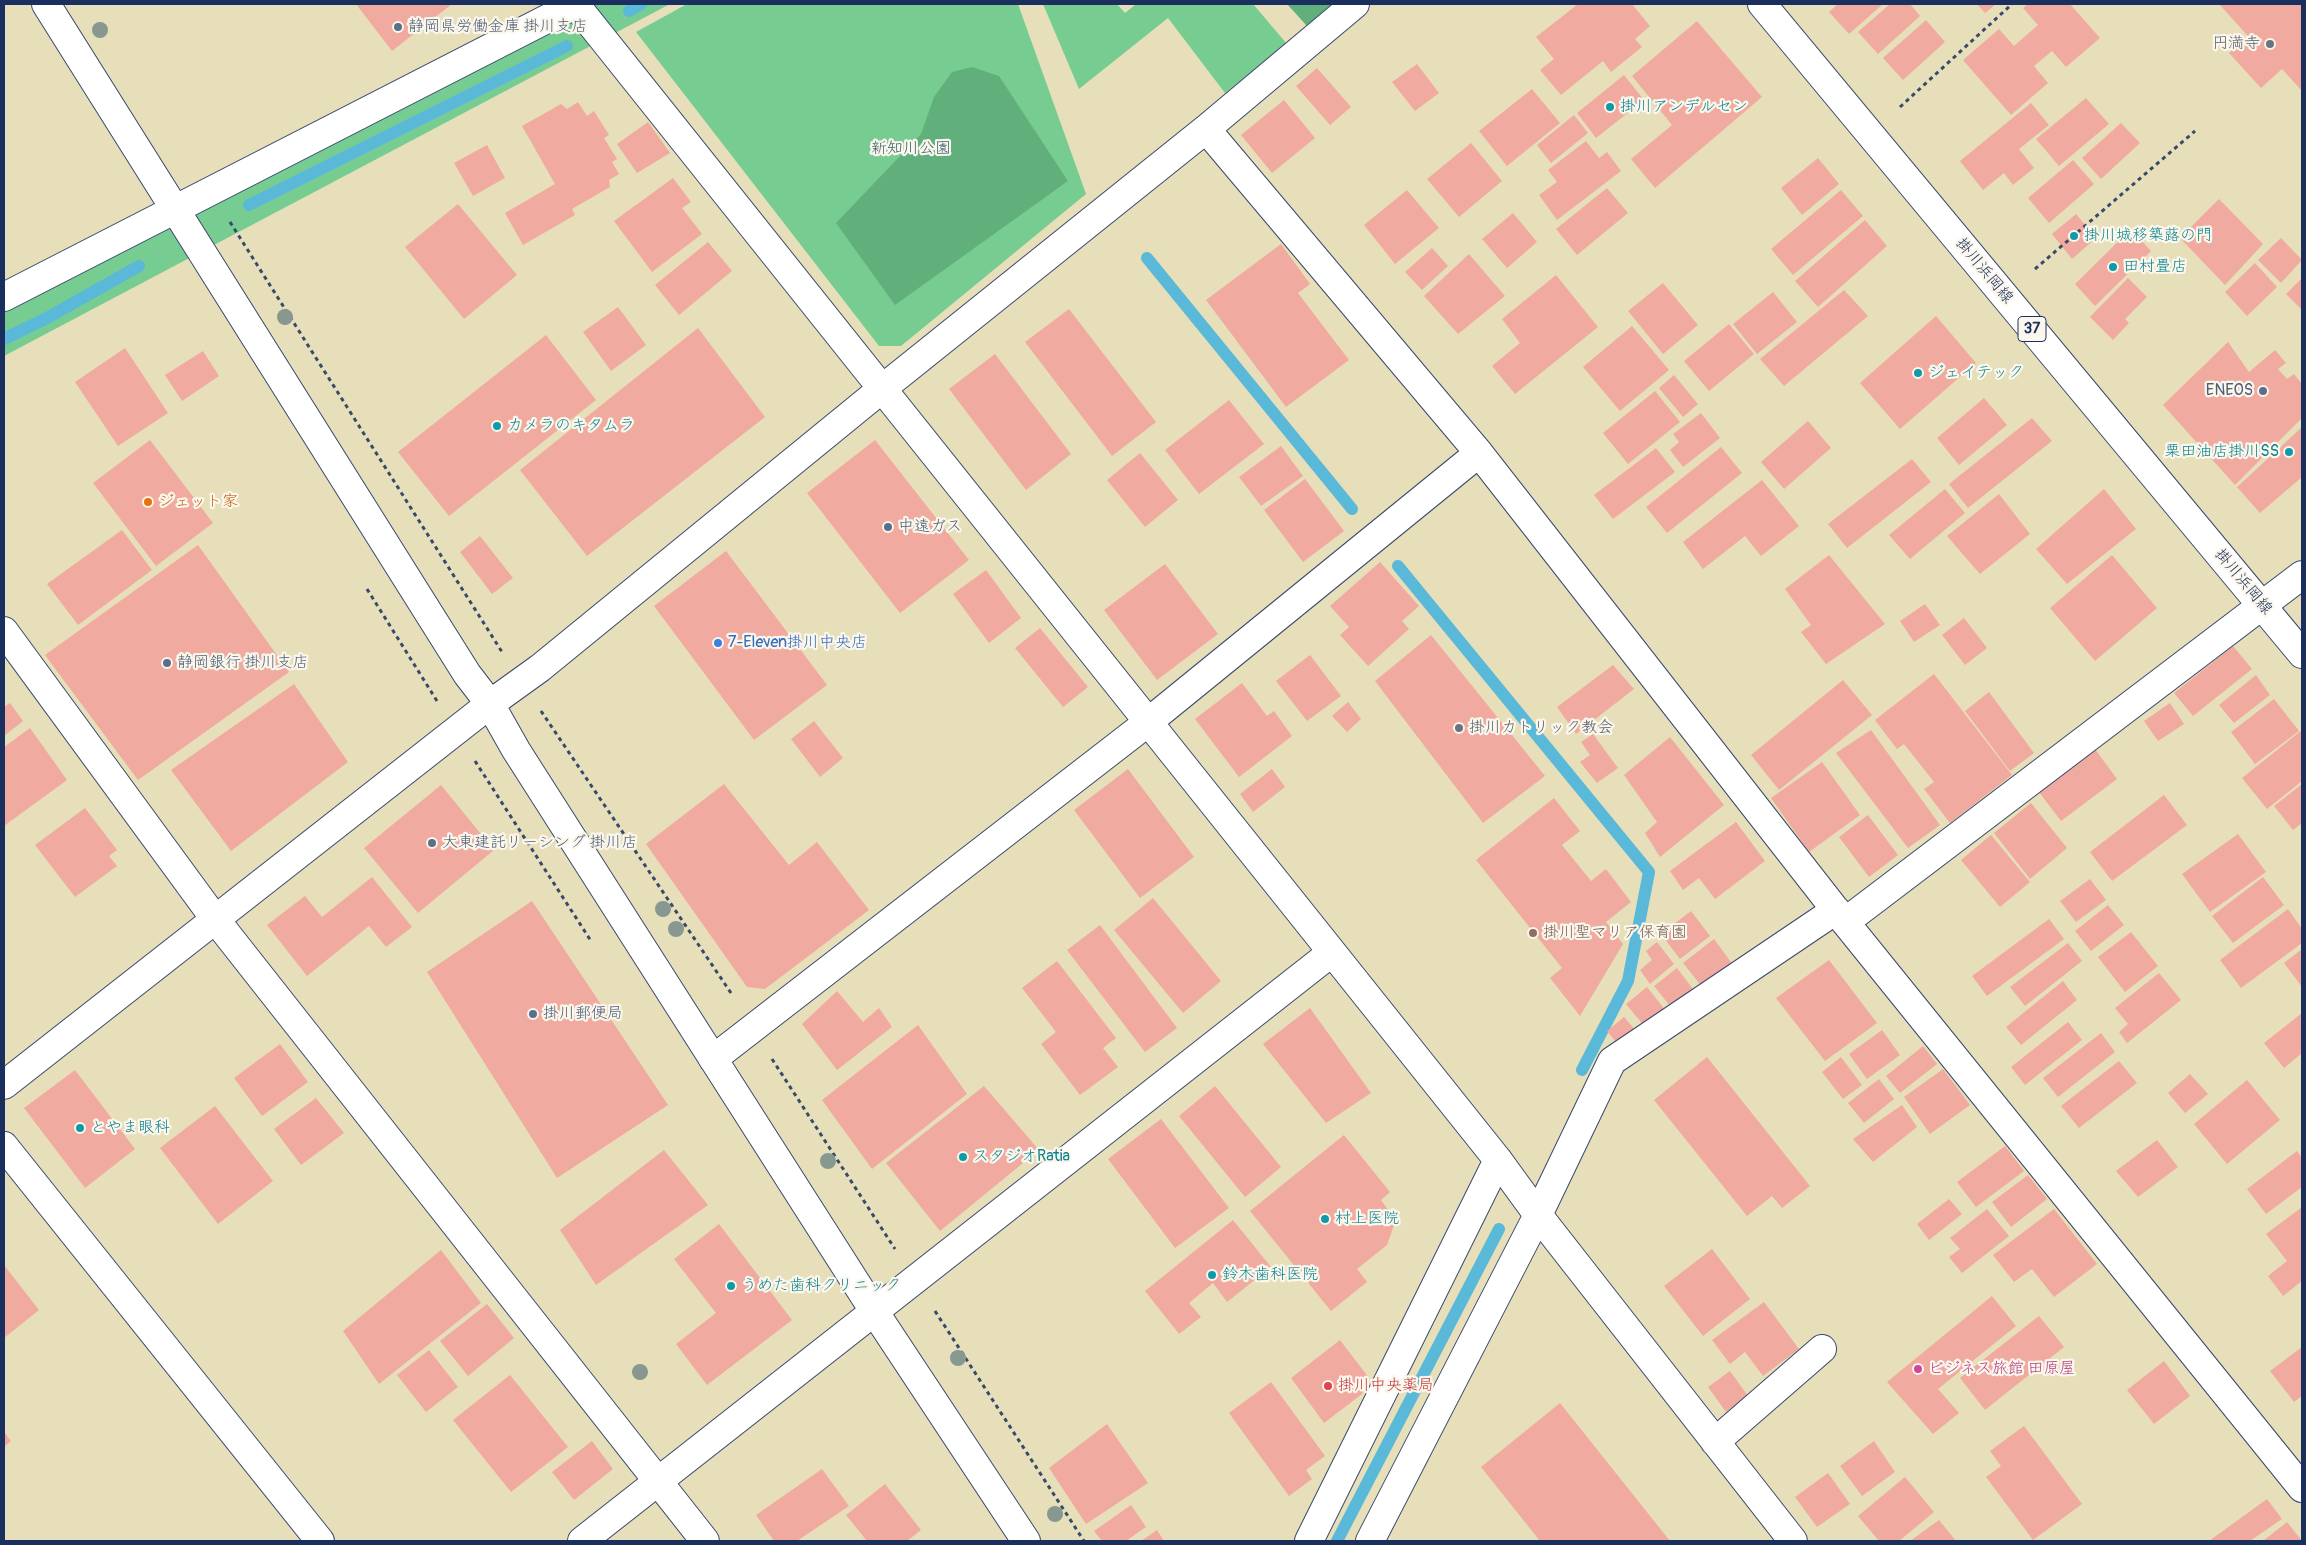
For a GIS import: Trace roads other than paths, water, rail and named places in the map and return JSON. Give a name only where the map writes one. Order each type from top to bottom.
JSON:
[{"type":"street","points":[[46,4],[177,209],[467,674],[490,704],[521,758],[874,1311],[1026,1541]]},
{"type":"street","points":[[4,298],[575,4],[883,388],[1147,723],[1498,1160],[1538,1215],[1793,1541]]},
{"type":"street","points":[[4,1085],[490,704],[521,682],[1206,129],[1355,4]]},
{"type":"street","name":"掛川浜岡線","points":[[1762,4],[2302,654]]},
{"type":"street","points":[[1206,129],[1478,454],[1841,916],[2302,1488]]},
{"type":"street","points":[[713,1059],[1147,723],[1478,454]]},
{"type":"street","points":[[1370,1541],[1538,1215],[1612,1061],[1841,916],[2302,574]]},
{"type":"street","points":[[4,631],[215,919],[705,1541]]},
{"type":"street","points":[[582,1541],[1331,952]]},
{"type":"street","points":[[4,1146],[320,1541]]},
{"type":"street","points":[[1309,1541],[1498,1160]]},
{"type":"street","points":[[1715,1442],[1822,1349]]},
{"type":"waterway","points":[[629,11],[641,4]]},
{"type":"waterway","points":[[249,205],[567,46]]},
{"type":"waterway","points":[[1147,258],[1352,509]]},
{"type":"waterway","points":[[4,339],[47,318],[139,266]]},
{"type":"waterway","points":[[1398,566],[1649,872],[1628,981],[1582,1070]]},
{"type":"waterway","points":[[1337,1541],[1499,1229]]},
{"type":"place","name":"静岡県労働金庫 掛川支店","points":[[398,27]]},
{"type":"place","name":"円満寺","points":[[2270,44]]},
{"type":"place","name":"掛川アンデルセン","points":[[1610,107]]},
{"type":"place","name":"掛川城移築蕗の門","points":[[2074,236]]},
{"type":"place","name":"田村畳店","points":[[2113,267]]},
{"type":"place","name":"ジェイテック","points":[[1918,373]]},
{"type":"place","name":"ENEOS","points":[[2263,391]]},
{"type":"place","name":"カメラのキタムラ","points":[[497,426]]},
{"type":"place","name":"栗田油店掛川SS","points":[[2289,452]]},
{"type":"place","name":"ジェット家","points":[[148,502]]},
{"type":"place","name":"中遠ガス","points":[[888,527]]},
{"type":"place","name":"7-Eleven掛川中央店","points":[[718,643]]},
{"type":"place","name":"静岡銀行 掛川支店","points":[[167,663]]},
{"type":"place","name":"掛川カトリック教会","points":[[1459,728]]},
{"type":"place","name":"大東建託リーシング 掛川店","points":[[432,843]]},
{"type":"place","name":"掛川聖マリア保育園","points":[[1533,933]]},
{"type":"place","name":"掛川郵便局","points":[[533,1014]]},
{"type":"place","name":"とやま眼科","points":[[80,1128]]},
{"type":"place","name":"スタジオRatia","points":[[963,1157]]},
{"type":"place","name":"村上医院","points":[[1325,1219]]},
{"type":"place","name":"鈴木歯科医院","points":[[1212,1275]]},
{"type":"place","name":"うめた歯科クリニック","points":[[731,1286]]},
{"type":"place","name":"ビジネス旅館 田原屋","points":[[1918,1369]]},
{"type":"place","name":"掛川中央薬局","points":[[1328,1386]]},
{"type":"park label","name":"新知川公園","points":[[911,149]]}]
